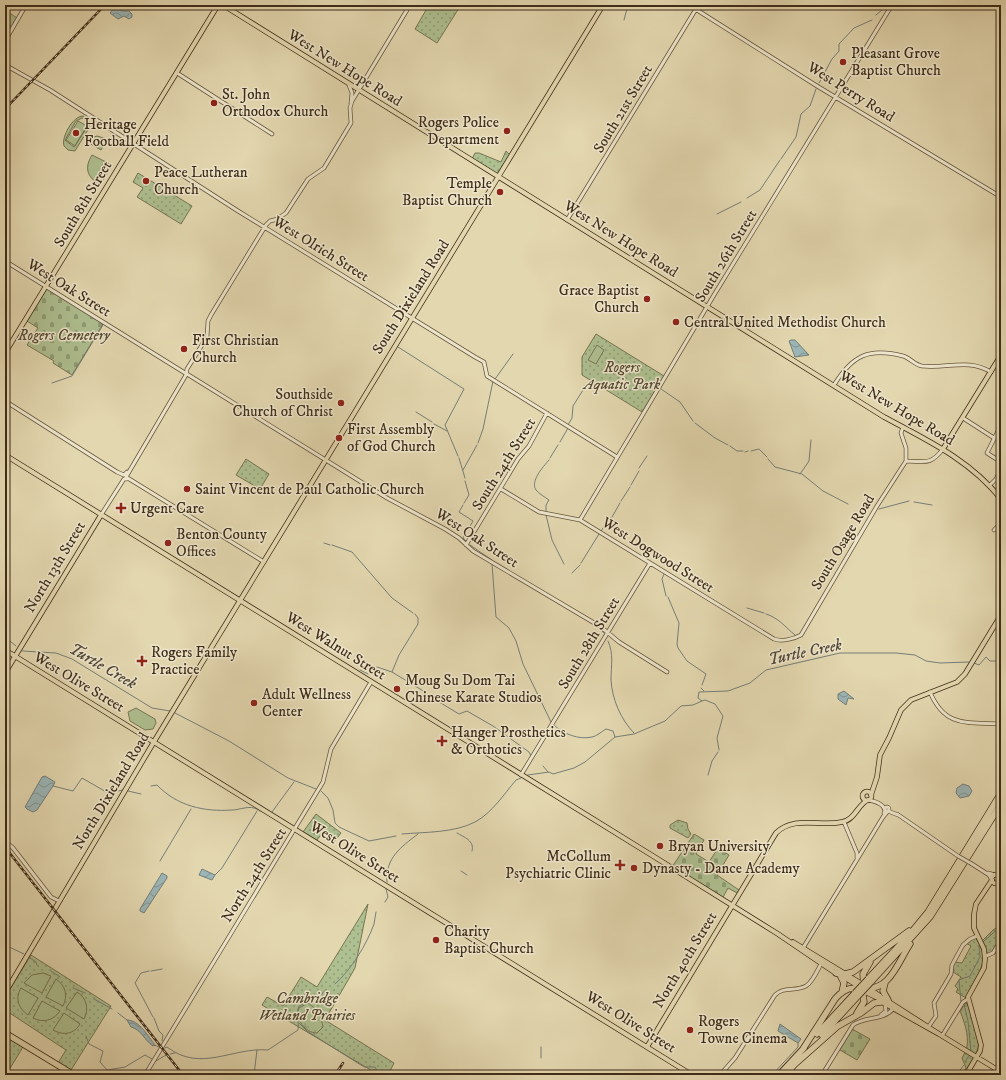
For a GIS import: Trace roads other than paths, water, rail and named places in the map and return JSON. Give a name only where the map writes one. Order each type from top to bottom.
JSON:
[{"type":"highway","points":[[892,1006],[883,993],[885,983],[1001,793]]},
{"type":"highway","points":[[785,1075],[941,901],[1001,804]]},
{"type":"highway","points":[[842,992],[844,983],[843,975],[853,972],[920,926]]},
{"type":"highway","points":[[794,1065],[816,1044],[857,1013],[862,1005],[861,987],[864,970],[876,956]]},
{"type":"highway","points":[[836,973],[841,974],[892,1006]]},
{"type":"highway","points":[[803,1049],[835,999],[842,992],[851,988],[875,987],[885,983]]},
{"type":"highway","points":[[861,987],[870,995]]},
{"type":"highway","points":[[778,1075],[857,995]]},
{"type":"highway","points":[[847,1020],[874,1003],[892,1006]]},
{"type":"highway","points":[[5,1033],[74,1075]]},
{"type":"main road","name":"South 8th Street","points":[[5,353],[218,5]]},
{"type":"main road","name":"West New Hope Road","points":[[222,5],[707,307],[903,427],[944,449],[989,486],[1001,499]]},
{"type":"main road","name":"South Dixieland Road","points":[[240,601],[603,5]]},
{"type":"main road","points":[[944,449],[1001,355]]},
{"type":"main road","name":"West Walnut Street","points":[[5,455],[778,934],[861,987]]},
{"type":"main road","name":"North 13th Street","points":[[5,673],[101,515]]},
{"type":"main road","name":"North Dixieland Road","points":[[5,994],[154,742],[240,601]]},
{"type":"main road","points":[[844,822],[868,800],[871,795],[876,780],[880,755],[901,710],[911,700],[957,682],[967,672],[1001,615]]},
{"type":"main road","name":"West Olive Street","points":[[5,650],[692,1075]]},
{"type":"main road","points":[[857,810],[862,796],[869,790],[876,780]]},
{"type":"main road","points":[[865,792],[870,792],[871,795]]},
{"type":"main road","points":[[862,796],[865,800],[868,800]]},
{"type":"main road","name":"North 40th Street","points":[[647,1047],[780,829],[795,823],[844,822]]},
{"type":"main road","points":[[983,893],[999,879],[1001,871]]},
{"type":"main road","points":[[966,1074],[976,1057],[981,1044],[968,1000],[970,991],[984,968],[986,956],[973,921],[974,914],[976,904],[992,880],[999,879]]},
{"type":"main road","name":"West Walnut Street","points":[[778,934],[803,948],[836,973],[843,975]]},
{"type":"main road","points":[[870,995],[913,1016],[941,1035]]},
{"type":"main road","points":[[892,1006],[1001,1072]]},
{"type":"street","points":[[5,41],[26,5]]},
{"type":"street","points":[[351,104],[410,5]]},
{"type":"street","name":"West Perry Road","points":[[689,5],[836,97],[1001,197]]},
{"type":"street","name":"South 26th Street","points":[[580,520],[707,307],[892,5]]},
{"type":"street","name":"South 21st Street","points":[[568,220],[696,9]]},
{"type":"street","name":"West Olrich Street","points":[[5,65],[45,88],[264,227],[484,362],[487,376],[617,457]]},
{"type":"street","points":[[177,73],[272,134]]},
{"type":"street","points":[[101,515],[184,379],[207,337],[209,318],[264,227],[270,221],[288,214],[291,206],[306,182],[322,171],[336,148],[350,123],[352,93],[349,85]]},
{"type":"street","name":"West Oak Street","points":[[5,260],[395,502],[436,523],[499,567],[601,627],[608,634],[667,672]]},
{"type":"street","points":[[834,385],[849,364],[859,357],[871,353],[902,356],[922,366],[977,365],[991,372]]},
{"type":"street","points":[[5,401],[132,482],[264,562]]},
{"type":"street","name":"South 24th Street","points":[[466,545],[518,459],[529,446],[547,413]]},
{"type":"street","points":[[963,418],[994,438]]},
{"type":"street","points":[[1001,425],[987,453],[1001,462]]},
{"type":"street","points":[[903,427],[901,433],[906,448],[906,461],[928,462],[934,459],[944,449]]},
{"type":"street","name":"South Osage Road","points":[[801,635],[877,506],[906,461]]},
{"type":"street","points":[[989,486],[996,479],[1001,469]]},
{"type":"street","name":"West Dogwood Street","points":[[501,489],[539,512],[580,520],[778,641],[801,635]]},
{"type":"street","points":[[994,530],[1001,523]]},
{"type":"street","name":"South 28th Street","points":[[522,775],[650,563]]},
{"type":"street","name":"North 24th Street","points":[[145,1075],[326,776],[330,749],[371,682]]},
{"type":"street","points":[[930,692],[939,710],[954,721],[1001,724]]},
{"type":"street","points":[[871,795],[887,809]]},
{"type":"street","points":[[868,800],[876,802],[898,815],[958,856],[999,879]]},
{"type":"street","points":[[803,948],[887,809]]},
{"type":"street","points":[[844,822],[857,853],[857,860]]},
{"type":"street","points":[[5,841],[13,848],[51,896],[59,901]]},
{"type":"street","points":[[857,853],[861,852]]},
{"type":"street","points":[[985,872],[992,880]]},
{"type":"street","points":[[929,1026],[936,1016],[934,1003],[951,974],[952,965],[963,945],[970,939],[978,936]]},
{"type":"street","points":[[986,956],[993,953],[1001,940]]},
{"type":"street","points":[[720,1075],[735,1058],[775,995],[783,989],[799,989],[806,986],[822,962]]},
{"type":"street","points":[[941,1035],[963,1002],[968,1000]]},
{"type":"street","points":[[822,1075],[849,1029],[860,1020],[890,1014],[892,1006]]},
{"type":"street","points":[[881,1015],[892,1006]]},
{"type":"street","points":[[872,1018],[881,1015],[892,1006]]},
{"type":"street","points":[[872,1018],[885,1015],[892,1006]]},
{"type":"water","points":[[115,7],[122,11],[129,11],[132,14],[132,17],[129,19],[124,16],[118,19],[110,13]]},
{"type":"water","points":[[795,340],[809,355],[795,357],[789,341]]},
{"type":"water","points":[[844,691],[854,699],[848,698],[846,705],[838,699],[838,694]]},
{"type":"water","points":[[45,776],[55,782],[37,810],[33,812],[25,807],[42,777]]},
{"type":"water","points":[[963,784],[969,786],[972,791],[969,796],[960,798],[956,793],[957,788]]},
{"type":"water","points":[[202,869],[215,875],[212,880],[199,875]]},
{"type":"water","points":[[162,873],[167,876],[167,878],[144,913],[140,911],[140,909]]},
{"type":"water","points":[[127,1020],[139,1026],[155,1045],[153,1046],[138,1030],[131,1027]]},
{"type":"water","points":[[780,1024],[801,1039],[798,1043],[778,1031]]},
{"type":"waterway","points":[[624,20],[628,5]]},
{"type":"waterway","points":[[876,15],[888,5]]},
{"type":"waterway","points":[[819,83],[832,59],[839,51],[839,44],[854,28],[872,20]]},
{"type":"waterway","points":[[781,159],[796,137],[801,114],[810,106],[816,89]]},
{"type":"waterway","points":[[747,198],[760,190],[780,160]]},
{"type":"waterway","points":[[717,214],[741,202]]},
{"type":"waterway","points":[[52,383],[72,376],[103,325]]},
{"type":"waterway","points":[[398,347],[464,389],[445,425],[458,456]]},
{"type":"waterway","points":[[495,379],[513,354]]},
{"type":"waterway","points":[[478,443],[483,429],[493,381]]},
{"type":"waterway","points":[[661,389],[680,402],[693,421]]},
{"type":"waterway","points":[[568,425],[572,418],[573,406],[583,390]]},
{"type":"waterway","points":[[416,412],[432,422]]},
{"type":"waterway","points":[[695,423],[715,438],[728,445]]},
{"type":"waterway","points":[[434,424],[447,431]]},
{"type":"waterway","points":[[560,442],[568,428]]},
{"type":"waterway","points":[[800,474],[809,461],[811,440]]},
{"type":"waterway","points":[[463,470],[477,445]]},
{"type":"waterway","points":[[550,458],[558,445]]},
{"type":"waterway","points":[[730,446],[737,451],[743,451]]},
{"type":"waterway","points":[[751,451],[759,449],[767,457]]},
{"type":"waterway","points":[[639,468],[647,456]]},
{"type":"waterway","points":[[459,458],[465,478]]},
{"type":"waterway","points":[[768,459],[775,467],[802,474],[823,491],[848,504]]},
{"type":"waterway","points":[[546,511],[546,505],[549,500],[536,490],[535,482],[538,474],[549,460]]},
{"type":"waterway","points":[[631,485],[639,471]]},
{"type":"waterway","points":[[464,503],[469,495],[465,481]]},
{"type":"waterway","points":[[621,501],[630,487]]},
{"type":"waterway","points":[[879,509],[909,501]]},
{"type":"waterway","points":[[914,502],[932,505]]},
{"type":"waterway","points":[[612,517],[620,503]]},
{"type":"waterway","points":[[463,505],[459,512],[473,521],[469,528]]},
{"type":"waterway","points":[[546,515],[552,540],[564,564]]},
{"type":"waterway","points":[[601,531],[610,518]]},
{"type":"waterway","points":[[467,530],[463,538],[467,542]]},
{"type":"waterway","points":[[581,563],[599,534]]},
{"type":"waterway","points":[[324,543],[330,545]]},
{"type":"waterway","points":[[332,545],[352,552],[392,598],[413,613]]},
{"type":"waterway","points":[[470,545],[492,560]]},
{"type":"waterway","points":[[492,564],[496,617],[509,628],[516,641],[523,664],[551,722]]},
{"type":"waterway","points":[[572,573],[580,565]]},
{"type":"waterway","points":[[664,574],[662,579],[666,596]]},
{"type":"waterway","points":[[668,597],[679,623],[678,648],[687,661],[706,674],[702,685]]},
{"type":"waterway","points":[[747,608],[764,613]]},
{"type":"waterway","points":[[415,614],[418,618],[418,624],[399,655],[392,672],[425,692]]},
{"type":"waterway","points":[[766,614],[778,620],[795,635]]},
{"type":"waterway","points":[[598,627],[605,634]]},
{"type":"waterway","name":"Turtle Creek","points":[[5,637],[16,646]]},
{"type":"waterway","points":[[608,641],[612,655],[611,680],[615,702],[621,716],[634,733]]},
{"type":"waterway","name":"Turtle Creek","points":[[22,651],[56,653],[72,659],[152,708],[170,711]]},
{"type":"waterway","name":"Turtle Creek","points":[[528,775],[549,772],[553,774],[574,768],[585,762],[615,737],[634,734],[665,721],[681,706],[693,705],[702,701],[698,698],[699,692],[728,691],[750,683],[766,670],[840,653],[896,653],[915,655],[926,661],[940,663],[969,662]]},
{"type":"waterway","name":"Turtle Creek","points":[[974,663],[979,665],[986,657],[990,661],[996,661],[1001,664]]},
{"type":"waterway","points":[[377,667],[392,672]]},
{"type":"waterway","points":[[360,670],[368,674]]},
{"type":"waterway","name":"Turtle Creek","points":[[701,688],[704,691]]},
{"type":"waterway","points":[[426,694],[459,714],[467,711],[493,726],[529,752],[531,756]]},
{"type":"waterway","points":[[702,701],[705,700],[715,704],[723,716],[717,738],[719,750]]},
{"type":"waterway","name":"Turtle Creek","points":[[175,713],[229,741],[288,778],[316,789]]},
{"type":"waterway","points":[[554,725],[567,734],[582,738],[592,737],[606,729],[613,731],[615,737]]},
{"type":"waterway","points":[[708,775],[712,761],[718,752]]},
{"type":"waterway","name":"Turtle Creek","points":[[543,766],[548,772]]},
{"type":"waterway","points":[[53,786],[73,791],[82,778],[108,793],[123,790]]},
{"type":"waterway","name":"Turtle Creek","points":[[402,834],[449,830],[467,826],[487,814],[516,780],[521,778]]},
{"type":"waterway","points":[[272,812],[294,782]]},
{"type":"waterway","points":[[151,786],[157,785],[173,798],[182,803],[201,809],[234,810],[255,808],[265,813]]},
{"type":"waterway","points":[[128,791],[141,794]]},
{"type":"waterway","name":"Turtle Creek","points":[[321,791],[328,798],[333,810],[335,823],[339,827],[369,841],[396,836]]},
{"type":"waterway","points":[[160,861],[191,809]]},
{"type":"waterway","points":[[215,875],[222,868],[257,811]]},
{"type":"waterway","points":[[457,833],[470,842],[473,848],[472,851]]},
{"type":"waterway","points":[[387,882],[387,874],[391,860],[400,849],[418,834]]},
{"type":"waterway","points":[[461,871],[467,875]]},
{"type":"waterway","points":[[385,902],[388,897],[386,889]]},
{"type":"waterway","points":[[335,984],[347,972],[363,948],[374,924],[376,912]]},
{"type":"waterway","points":[[983,942],[1001,926]]},
{"type":"waterway","points":[[961,1002],[959,980],[970,976],[980,957],[979,947],[981,944]]},
{"type":"waterway","points":[[5,945],[24,954]]},
{"type":"waterway","points":[[30,958],[36,962],[37,965]]},
{"type":"waterway","points":[[151,971],[162,969]]},
{"type":"waterway","points":[[51,971],[60,977]]},
{"type":"waterway","points":[[149,971],[141,973],[135,983],[153,1017]]},
{"type":"waterway","points":[[73,988],[85,993]]},
{"type":"waterway","points":[[308,1001],[315,999],[326,990]]},
{"type":"waterway","points":[[94,999],[112,1009]]},
{"type":"waterway","points":[[165,1048],[167,1047],[192,1058],[204,1059],[255,1050],[268,1050],[298,1030],[299,1006],[307,1002]]},
{"type":"waterway","points":[[964,1004],[968,1021],[971,1051]]},
{"type":"waterway","points":[[118,1013],[127,1020]]},
{"type":"waterway","points":[[154,1018],[159,1031],[163,1035],[162,1041]]},
{"type":"waterway","points":[[299,1023],[307,1031],[364,1067],[375,1067],[379,1075]]},
{"type":"waterway","points":[[86,1036],[89,1044],[103,1051],[100,1062],[107,1070],[125,1067],[145,1055],[152,1059]]},
{"type":"waterway","points":[[772,1075],[798,1047],[798,1043]]},
{"type":"waterway","points":[[154,1045],[159,1047]]},
{"type":"waterway","points":[[541,1047],[541,1058]]},
{"type":"waterway","points":[[254,1075],[257,1050]]},
{"type":"waterway","points":[[170,1054],[175,1053]]},
{"type":"waterway","points":[[965,1062],[970,1054]]},
{"type":"waterway","points":[[156,1061],[166,1055]]},
{"type":"waterway","points":[[956,1075],[964,1065]]},
{"type":"railway","points":[[5,109],[105,5]]},
{"type":"railway","points":[[5,847],[183,1075]]},
{"type":"railway","points":[[335,1075],[343,1063]]},
{"type":"place","name":"Pleasant Grove Baptist Church","points":[[843,62]]},
{"type":"place","name":"St. John Orthodox Church","points":[[214,103]]},
{"type":"place","name":"Rogers Police Department","points":[[507,131]]},
{"type":"place","name":"Heritage Football Field","points":[[76,133]]},
{"type":"place","name":"Peace Lutheran Church","points":[[146,181]]},
{"type":"place","name":"Temple Baptist Church","points":[[500,192]]},
{"type":"place","name":"Grace Baptist Church","points":[[647,299]]},
{"type":"place","name":"Central United Methodist Church","points":[[676,322]]},
{"type":"place","name":"First Christian Church","points":[[184,349]]},
{"type":"place","name":"Southside Church of Christ","points":[[341,403]]},
{"type":"place","name":"First Assembly of God Church","points":[[339,438]]},
{"type":"place","name":"Saint Vincent de Paul Catholic Church","points":[[187,489]]},
{"type":"place","name":"Urgent Care","points":[[121,508]]},
{"type":"place","name":"Benton County Offices","points":[[168,543]]},
{"type":"place","name":"Rogers Family Practice","points":[[142,661]]},
{"type":"place","name":"Moug Su Dom Tai Chinese Karate Studios","points":[[397,689]]},
{"type":"place","name":"Adult Wellness Center","points":[[254,703]]},
{"type":"place","name":"Hanger Prosthetics & Orthotics","points":[[442,741]]},
{"type":"place","name":"Bryan University","points":[[660,846]]},
{"type":"place","name":"McCollum Psychiatric Clinic","points":[[620,865]]},
{"type":"place","name":"Dynasty - Dance Academy","points":[[634,868]]},
{"type":"place","name":"Charity Baptist Church","points":[[436,940]]},
{"type":"place","name":"Rogers Towne Cinema","points":[[690,1030]]},
{"type":"park label","name":"Rogers Cemetery","points":[[64,335]]},
{"type":"park label","name":"Rogers Aquatic Park","points":[[622,376]]},
{"type":"park label","name":"Cambridge Wetland Prairies","points":[[307,1006]]}]
